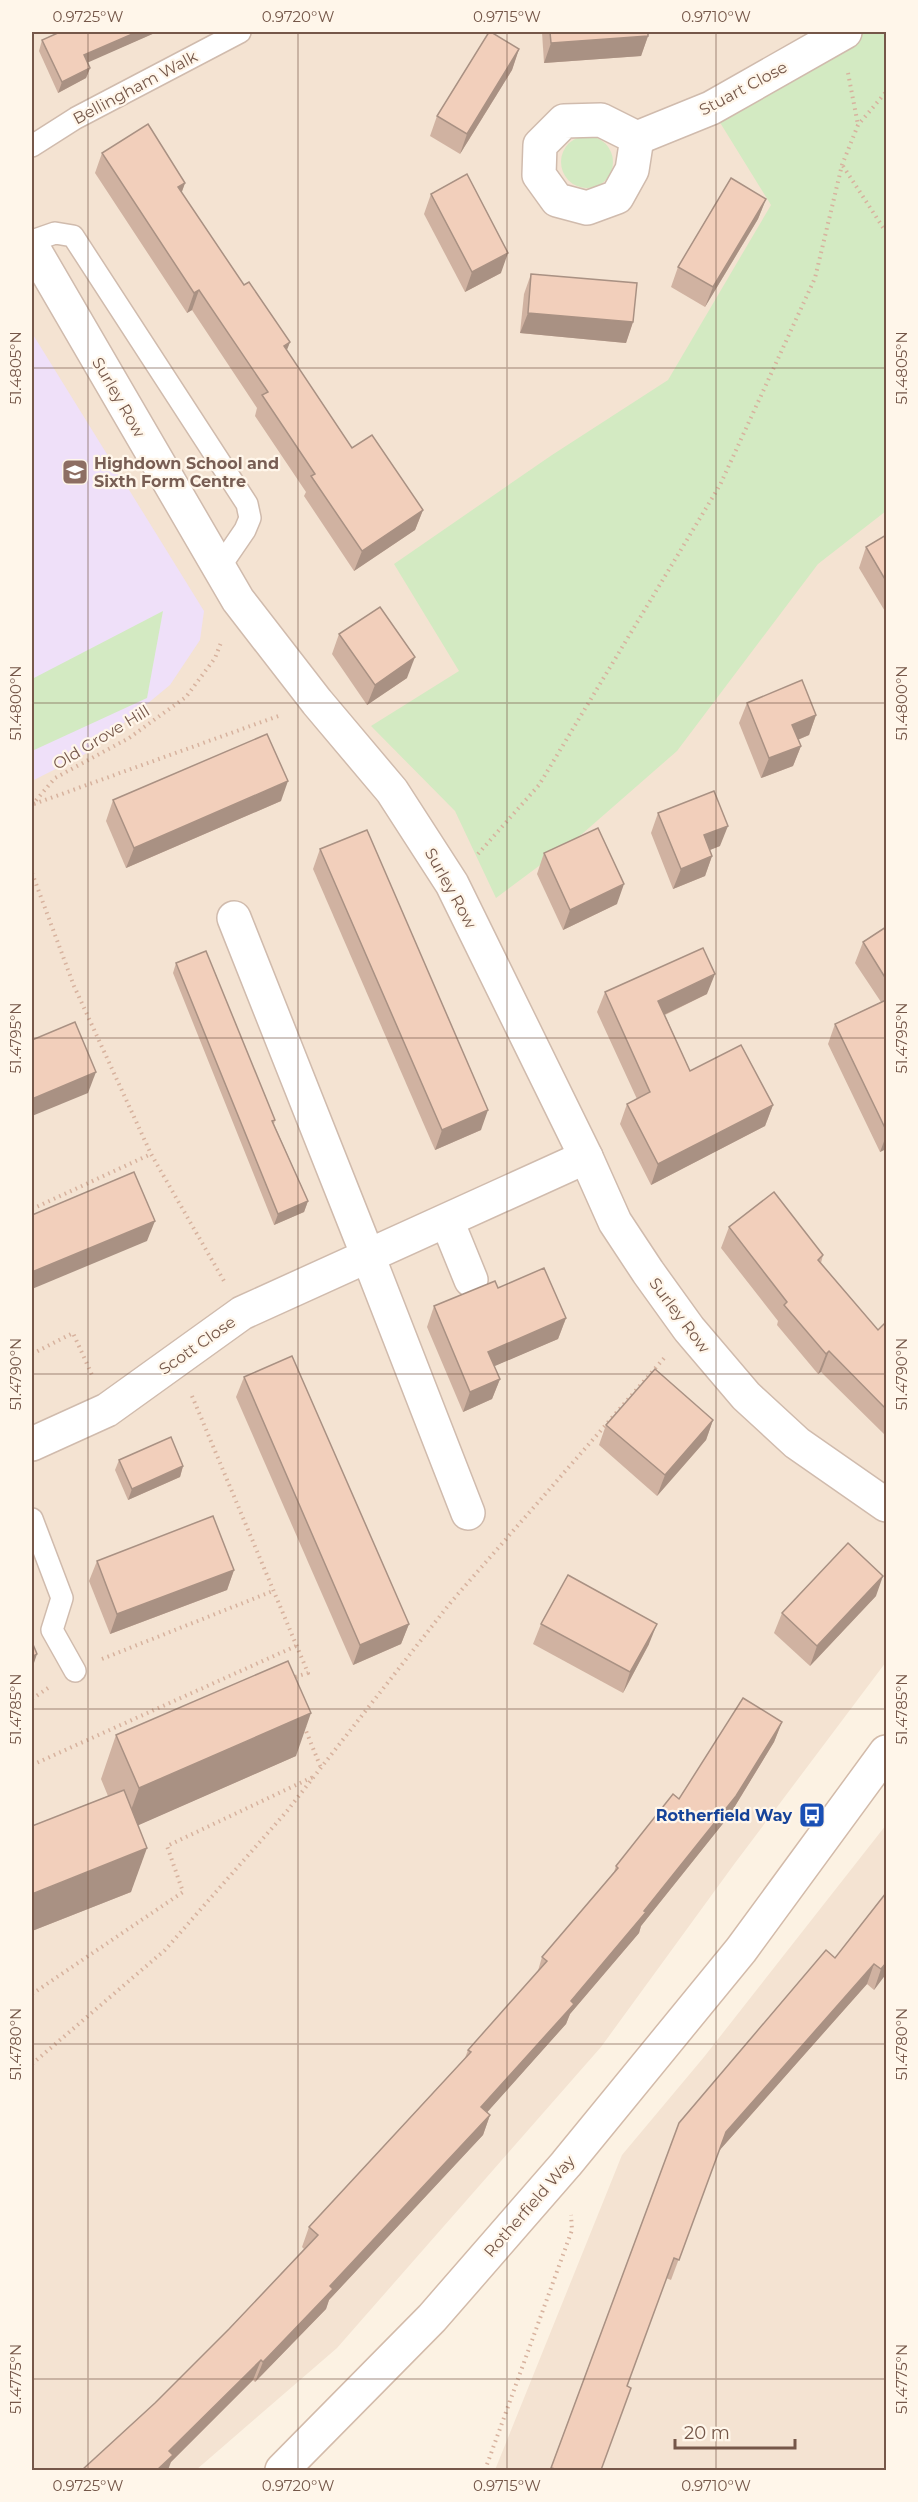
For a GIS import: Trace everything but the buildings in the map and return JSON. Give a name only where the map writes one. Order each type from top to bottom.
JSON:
[{"type":"street","name":"Stuart Close","points":[[637,138],[711,108],[841,32]]},
{"type":"street","name":"Surley Row","points":[[32,243],[238,600],[317,702],[392,791],[452,884],[586,1157],[615,1222],[689,1329],[746,1396],[797,1443],[886,1505]]},
{"type":"street","points":[[234,918],[468,1513]]},
{"type":"street","name":"Scott Close","points":[[32,1444],[107,1410],[242,1313],[586,1157]]},
{"type":"street","points":[[447,1221],[471,1280]]},
{"type":"street","name":"Rotherfield Way","points":[[282,2470],[432,2318],[566,2164],[741,1950],[886,1752]]},
{"type":"lane","name":"Bellingham Walk","points":[[32,146],[76,118],[240,32]]},
{"type":"lane","points":[[32,243],[55,233],[73,236],[248,504],[250,518],[245,530],[219,568]]},
{"type":"lane","points":[[32,1519],[62,1598],[52,1630],[75,1671]]},
{"type":"path","points":[[841,32],[858,125]]},
{"type":"path","points":[[452,884],[539,785],[720,485],[815,278],[842,165],[858,125],[886,92]]},
{"type":"path","points":[[842,165],[886,232]]},
{"type":"path","name":"Old Grove Hill","points":[[33,805],[55,778],[129,738],[186,697],[215,658],[238,600]]},
{"type":"path","points":[[33,805],[317,702]]},
{"type":"path","points":[[32,873],[74,986],[151,1154],[242,1313]]},
{"type":"path","points":[[32,1209],[151,1154]]},
{"type":"path","points":[[32,2064],[165,1950],[287,1811],[451,1602],[689,1329]]},
{"type":"path","points":[[32,1354],[73,1333],[107,1410]]},
{"type":"path","points":[[177,1359],[308,1673],[286,1681]]},
{"type":"path","points":[[32,1699],[75,1671],[273,1591]]},
{"type":"path","points":[[32,1765],[296,1646]]},
{"type":"path","points":[[304,1725],[321,1768]]},
{"type":"path","points":[[32,1994],[183,1893],[167,1846],[316,1775]]},
{"type":"path","points":[[485,2470],[572,2230],[566,2164]]},
{"type":"shaded area","points":[[32,32],[886,32],[886,1662],[601,2047],[337,2348],[196,2470],[32,2470]]},
{"type":"shaded area","name":"Highdown School and Sixth Form Centre","points":[[32,333],[204,611],[200,640],[170,685],[89,752],[32,781]]},
{"type":"shaded area","points":[[886,1825],[886,2470],[495,2470],[622,2155],[704,2057]]},
{"type":"green space","points":[[836,32],[886,32],[886,511],[818,564],[677,751],[582,834],[496,898],[455,811],[371,726],[459,671],[394,564],[552,455],[668,380],[771,205],[711,108]]},
{"type":"green space","points":[[582,136],[592,136],[606,143],[613,162],[606,181],[592,188],[582,188],[572,184],[565,177],[561,167],[561,157],[565,147],[572,140]]},
{"type":"green space","points":[[163,611],[147,698],[32,751],[32,679]]},
{"type":"place","name":"Highdown School and Sixth Form Centre","points":[[75,472]]},
{"type":"place","name":"Rotherfield Way","points":[[812,1815]]}]
